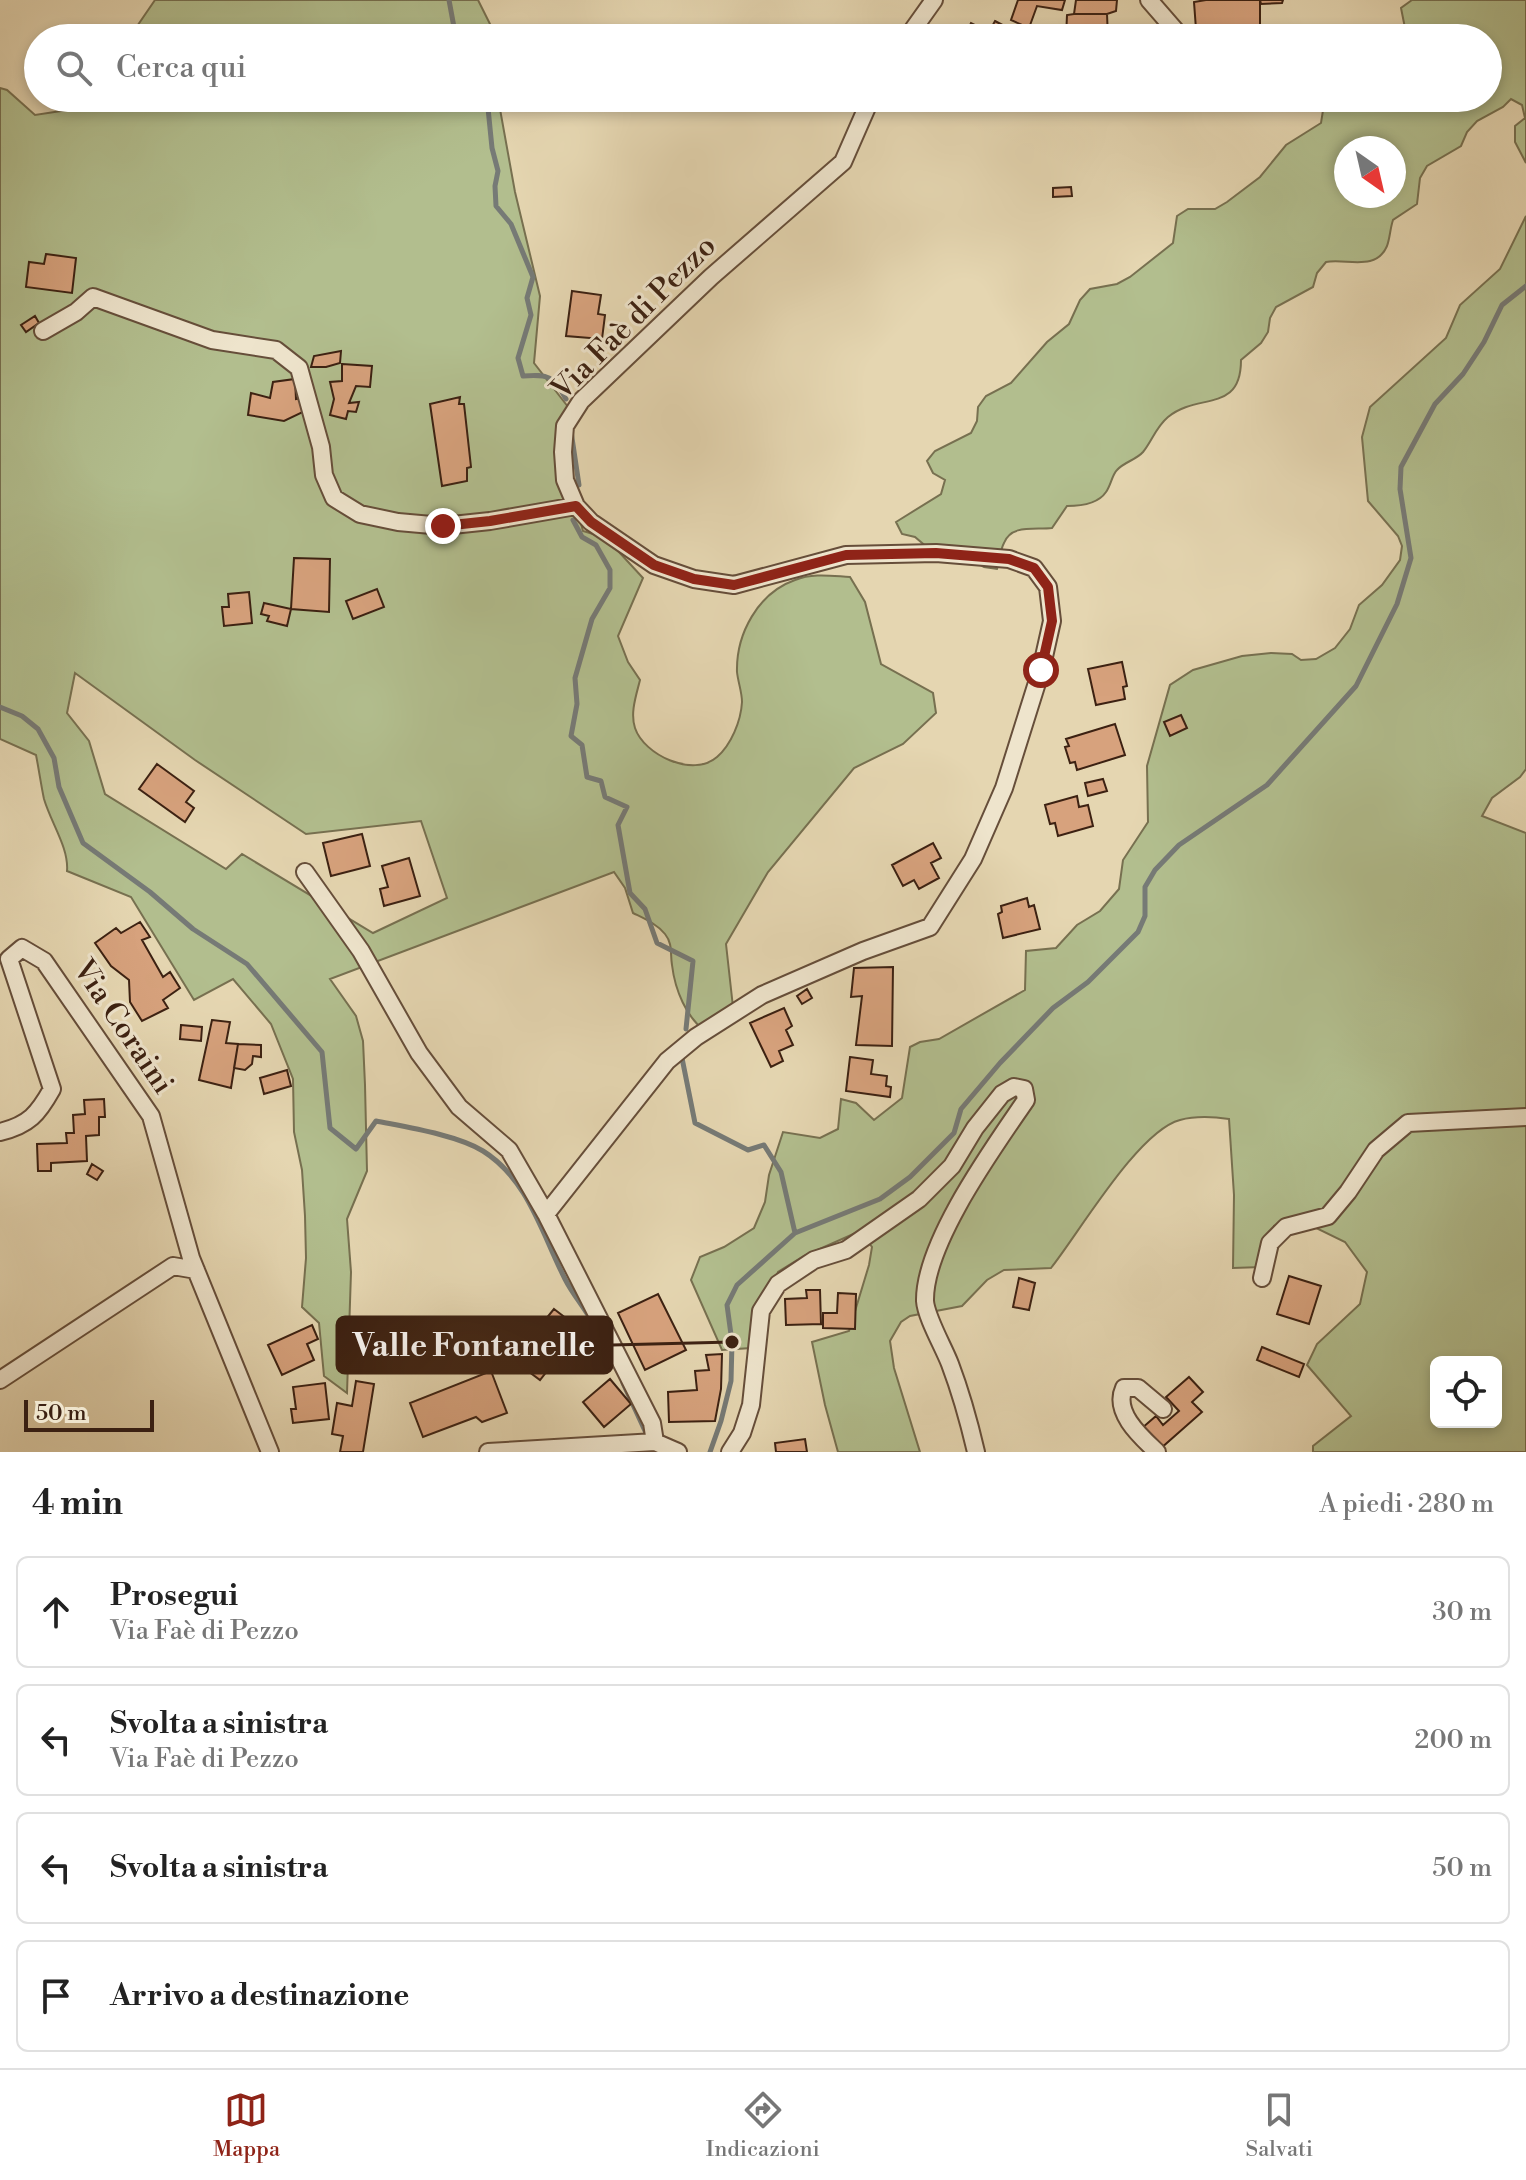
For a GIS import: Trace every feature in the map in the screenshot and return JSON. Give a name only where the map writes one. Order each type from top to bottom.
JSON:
[{"type":"street","points":[[917,24],[934,0]]},
{"type":"street","points":[[1149,0],[1170,24]]},
{"type":"street","name":"Via Faè di Pezzo","points":[[576,506],[565,480],[563,452],[565,426],[581,401],[711,277],[843,162],[865,112]]},
{"type":"street","points":[[43,331],[76,312],[93,297],[212,340],[276,350],[299,368],[321,447],[324,475],[334,498],[360,514],[398,522],[443,526],[576,506],[591,522],[654,565],[694,579],[734,585],[846,555],[936,553],[1009,559],[1034,568],[1048,587],[1052,621],[1041,670],[1004,788],[973,859],[930,927],[863,951],[762,995],[696,1037],[667,1061],[546,1214]]},
{"type":"street","points":[[305,872],[361,951],[419,1053],[459,1107],[509,1150],[546,1214],[652,1423],[655,1442]]},
{"type":"street","name":"Via Coraini","points":[[0,1132],[11,1130],[37,1114],[52,1089],[9,959],[22,948],[44,961],[151,1116],[196,1270],[270,1452]]},
{"type":"street","points":[[730,1452],[742,1433],[751,1405],[761,1311],[778,1284],[814,1260],[846,1250],[919,1199],[952,1166],[975,1128],[1002,1094],[1014,1087],[1024,1089],[1026,1100],[987,1157],[941,1240],[929,1277],[925,1303],[965,1404],[976,1452]]},
{"type":"street","points":[[1262,1278],[1270,1243],[1286,1227],[1328,1216],[1376,1150],[1408,1123],[1526,1117]]},
{"type":"street","points":[[0,1380],[173,1266],[196,1270]]},
{"type":"street","points":[[1157,1452],[1137,1433],[1124,1413],[1120,1396],[1124,1388],[1138,1388],[1163,1409]]},
{"type":"street","points":[[488,1452],[655,1442],[678,1452]]},
{"type":"green space","points":[[155,0],[478,0],[490,24],[139,24]]},
{"type":"green space","points":[[1412,0],[1526,0],[1526,163],[1515,142],[1515,126],[1525,118],[1522,105],[1511,99],[1502,108],[1502,24],[1404,24],[1401,8]]},
{"type":"green space","points":[[0,88],[7,90],[24,105],[24,112],[35,115],[54,112],[501,112],[515,192],[540,296],[534,363],[572,412],[572,491],[583,531],[606,538],[643,578],[618,636],[628,662],[640,680],[633,716],[640,738],[659,755],[683,764],[707,763],[717,757],[731,739],[740,717],[742,702],[738,658],[740,643],[752,617],[760,605],[782,586],[815,576],[850,577],[865,602],[881,664],[933,693],[936,713],[903,744],[854,768],[768,872],[726,944],[733,1007],[706,1032],[687,1011],[679,993],[668,938],[655,925],[633,913],[625,888],[614,872],[330,979],[356,1016],[363,1041],[365,1085],[367,1171],[347,1219],[351,1272],[347,1393],[324,1376],[319,1323],[302,1307],[305,1216],[302,1170],[294,1132],[293,1079],[271,1024],[233,979],[194,1000],[131,897],[67,871],[62,844],[44,799],[36,755],[0,739]],"holes":[[[75,673],[195,760],[306,834],[421,821],[447,898],[373,933],[242,854],[226,869],[105,794],[89,741],[67,713]]]},
{"type":"green space","points":[[1323,112],[1494,112],[1477,121],[1467,132],[1461,146],[1427,166],[1420,178],[1417,204],[1393,220],[1382,254],[1368,261],[1326,262],[1317,273],[1313,287],[1276,307],[1261,343],[1241,360],[1234,388],[1226,395],[1192,405],[1168,417],[1143,452],[1117,470],[1106,492],[1094,502],[1067,506],[1052,528],[1024,529],[1012,533],[1003,546],[997,569],[984,567],[961,554],[935,554],[915,537],[902,534],[896,522],[941,494],[945,480],[933,473],[927,461],[935,451],[971,433],[977,421],[978,407],[986,396],[1011,383],[1047,342],[1069,324],[1080,300],[1090,289],[1117,284],[1130,277],[1173,243],[1177,216],[1188,209],[1215,209],[1227,202],[1260,177],[1286,145],[1321,123]]},
{"type":"green space","points":[[1526,216],[1526,769],[1492,798],[1482,816],[1526,833],[1526,1452],[1313,1452],[1313,1446],[1351,1416],[1307,1365],[1317,1344],[1360,1304],[1367,1272],[1345,1242],[1302,1221],[1274,1226],[1262,1267],[1233,1268],[1234,1195],[1229,1119],[1205,1117],[1180,1120],[1146,1143],[1110,1185],[1051,1268],[1004,1270],[987,1280],[962,1306],[910,1316],[901,1322],[890,1341],[894,1368],[920,1452],[838,1452],[812,1342],[849,1331],[872,1247],[860,1231],[804,1256],[778,1272],[751,1348],[722,1350],[691,1280],[700,1257],[724,1247],[754,1228],[765,1202],[769,1175],[783,1132],[820,1138],[838,1129],[841,1099],[856,1103],[874,1120],[902,1098],[910,1047],[939,1039],[1025,990],[1026,951],[1056,948],[1077,925],[1100,911],[1119,889],[1123,860],[1148,822],[1147,766],[1170,685],[1193,670],[1242,656],[1271,653],[1292,654],[1301,660],[1316,659],[1335,648],[1350,629],[1359,605],[1382,585],[1400,560],[1402,546],[1398,536],[1368,501],[1362,437],[1370,407],[1446,338],[1460,305],[1500,269]]},
{"type":"building","points":[[1018,0],[1065,0],[1062,10],[1037,6],[1030,24],[1011,20]]},
{"type":"building","points":[[1076,0],[1117,0],[1116,11],[1074,14]]},
{"type":"building","points":[[1260,0],[1260,24],[1196,24],[1194,2]]},
{"type":"building","points":[[1260,0],[1283,0],[1282,3],[1261,4]]},
{"type":"building","points":[[1107,14],[1107,24],[1067,24],[1067,15]]},
{"type":"building","points":[[1071,187],[1072,196],[1053,197],[1053,188]]},
{"type":"building","points":[[46,254],[76,258],[72,293],[26,287],[29,262],[44,264]]},
{"type":"building","points":[[572,291],[601,295],[598,314],[605,315],[602,339],[566,336]]},
{"type":"building","points":[[35,316],[39,323],[26,332],[21,325]]},
{"type":"building","points":[[341,351],[340,363],[311,367],[314,356]]},
{"type":"building","points":[[342,364],[372,366],[370,387],[356,386],[349,403],[359,402],[356,412],[348,411],[346,419],[330,415],[334,399],[330,382],[342,381]]},
{"type":"building","points":[[295,379],[296,399],[303,398],[305,411],[284,421],[248,415],[251,393],[270,398],[273,382]]},
{"type":"building","points":[[460,397],[459,404],[464,404],[471,467],[467,468],[467,481],[442,486],[430,404]]},
{"type":"building","points":[[294,558],[330,559],[329,612],[291,609]]},
{"type":"building","points":[[377,589],[384,607],[353,619],[346,601]]},
{"type":"building","points":[[249,592],[252,623],[224,626],[222,607],[229,607],[228,594]]},
{"type":"building","points":[[264,603],[291,609],[287,626],[267,621],[269,616],[261,614]]},
{"type":"building","points":[[1122,662],[1127,686],[1123,687],[1125,699],[1096,705],[1088,669]]},
{"type":"building","points":[[1181,715],[1187,728],[1170,736],[1164,722]]},
{"type":"building","points":[[1115,724],[1125,755],[1077,770],[1075,762],[1070,763],[1066,739]]},
{"type":"building","points":[[157,764],[194,791],[186,802],[194,808],[185,822],[139,789]]},
{"type":"building","points":[[1103,779],[1107,791],[1088,796],[1085,783]]},
{"type":"building","points":[[1077,796],[1079,807],[1088,805],[1093,826],[1058,836],[1055,823],[1050,824],[1045,805]]},
{"type":"building","points":[[362,834],[370,866],[331,876],[323,843]]},
{"type":"building","points":[[933,843],[941,858],[931,863],[939,878],[919,889],[914,880],[903,886],[892,865]]},
{"type":"building","points":[[409,858],[420,896],[384,906],[380,889],[388,887],[382,866]]},
{"type":"building","points":[[1027,898],[1029,907],[1034,905],[1040,929],[1003,938],[998,914],[1002,912],[1001,906]]},
{"type":"building","points":[[140,922],[150,937],[142,940],[163,977],[170,972],[180,988],[163,1000],[168,1008],[142,1021],[130,1002],[129,980],[111,966],[95,943],[116,928],[121,933]]},
{"type":"building","points":[[893,967],[892,1046],[856,1045],[862,996],[851,997],[854,968]]},
{"type":"building","points":[[807,989],[812,998],[802,1004],[797,996]]},
{"type":"building","points":[[784,1008],[792,1026],[786,1030],[793,1045],[779,1051],[783,1061],[771,1067],[750,1023]]},
{"type":"building","points":[[212,1020],[230,1022],[226,1043],[238,1044],[231,1088],[199,1080]]},
{"type":"building","points":[[181,1025],[202,1027],[201,1041],[180,1039]]},
{"type":"building","points":[[238,1044],[261,1045],[261,1057],[253,1056],[252,1064],[245,1070],[234,1068]]},
{"type":"building","points":[[850,1057],[873,1060],[871,1074],[887,1076],[886,1086],[891,1087],[890,1097],[846,1091]]},
{"type":"building","points":[[287,1070],[291,1086],[264,1094],[260,1078]]},
{"type":"building","points":[[104,1099],[105,1117],[99,1117],[99,1135],[86,1136],[87,1161],[51,1163],[51,1171],[38,1171],[37,1144],[67,1143],[66,1133],[74,1133],[73,1115],[85,1114],[84,1100]]},
{"type":"building","points":[[92,1164],[103,1171],[97,1180],[87,1174]]},
{"type":"building","points":[[1289,1276],[1321,1286],[1309,1324],[1277,1314]]},
{"type":"building","points":[[1019,1278],[1035,1283],[1029,1310],[1013,1307]]},
{"type":"building","points":[[806,1290],[820,1290],[821,1324],[786,1325],[785,1299],[807,1298]]},
{"type":"building","points":[[838,1293],[856,1294],[855,1329],[823,1328],[823,1313],[837,1313]]},
{"type":"building","points":[[658,1294],[686,1350],[645,1370],[618,1313]]},
{"type":"building","points":[[554,1309],[580,1329],[540,1380],[520,1365],[547,1331],[540,1326]]},
{"type":"building","points":[[312,1325],[318,1339],[307,1344],[314,1360],[282,1375],[268,1345]]},
{"type":"building","points":[[1262,1347],[1304,1364],[1299,1377],[1257,1360]]},
{"type":"building","points":[[722,1354],[721,1389],[715,1421],[669,1422],[668,1392],[697,1390],[695,1371],[709,1370],[706,1355]]},
{"type":"building","points":[[491,1371],[507,1413],[482,1422],[476,1417],[423,1437],[410,1403]]},
{"type":"building","points":[[1189,1377],[1203,1392],[1192,1402],[1202,1412],[1160,1449],[1142,1428],[1156,1416],[1163,1425],[1179,1411],[1166,1397]]},
{"type":"building","points":[[610,1379],[631,1404],[604,1427],[583,1402]]},
{"type":"building","points":[[356,1381],[374,1384],[363,1452],[340,1452],[343,1436],[332,1434],[337,1403],[352,1406]]},
{"type":"building","points":[[325,1383],[329,1419],[293,1423],[291,1409],[296,1409],[293,1387]]},
{"type":"building","points":[[805,1439],[807,1452],[776,1452],[775,1443]]},
{"type":"waterway","points":[[449,0],[453,24]]},
{"type":"waterway","points":[[488,112],[498,171],[496,206],[511,224],[533,277],[527,298],[531,315],[518,358],[523,376],[549,378],[566,399]]},
{"type":"waterway","points":[[710,1452],[731,1381],[732,1342],[727,1305],[737,1285],[795,1233],[880,1199],[910,1177],[954,1133],[961,1109],[1000,1063],[1053,1008],[1088,982],[1138,932],[1145,916],[1145,887],[1155,870],[1179,845],[1267,785],[1356,686],[1397,604],[1411,558],[1400,489],[1401,467],[1435,404],[1463,374],[1484,342],[1502,305],[1526,286]]},
{"type":"waterway","points":[[571,431],[579,485]]},
{"type":"waterway","points":[[573,520],[582,537],[596,545],[610,570],[610,588],[592,619],[575,678],[577,704],[571,736],[582,745],[587,777],[601,781],[605,797],[627,807],[618,825],[630,893],[645,909],[657,943],[693,961],[686,1029]]},
{"type":"waterway","points":[[0,707],[22,716],[38,729],[54,758],[59,787],[83,843],[150,892],[193,929],[247,964],[322,1052],[330,1128],[356,1149],[376,1121],[446,1136],[483,1151],[512,1176],[523,1192],[565,1279],[591,1320]]},
{"type":"waterway","points":[[682,1058],[695,1123],[748,1150],[764,1145],[781,1172],[795,1233]]},
{"type":"waterway","points":[[623,1383],[646,1433]]},
{"type":"place","name":"Valle Fontanelle","points":[[732,1342]]},
{"type":"route","points":[[443,526],[576,506],[591,522],[654,565],[694,579],[734,585],[846,555],[936,553],[1009,559],[1034,568],[1048,587],[1052,621],[1041,670]]}]
